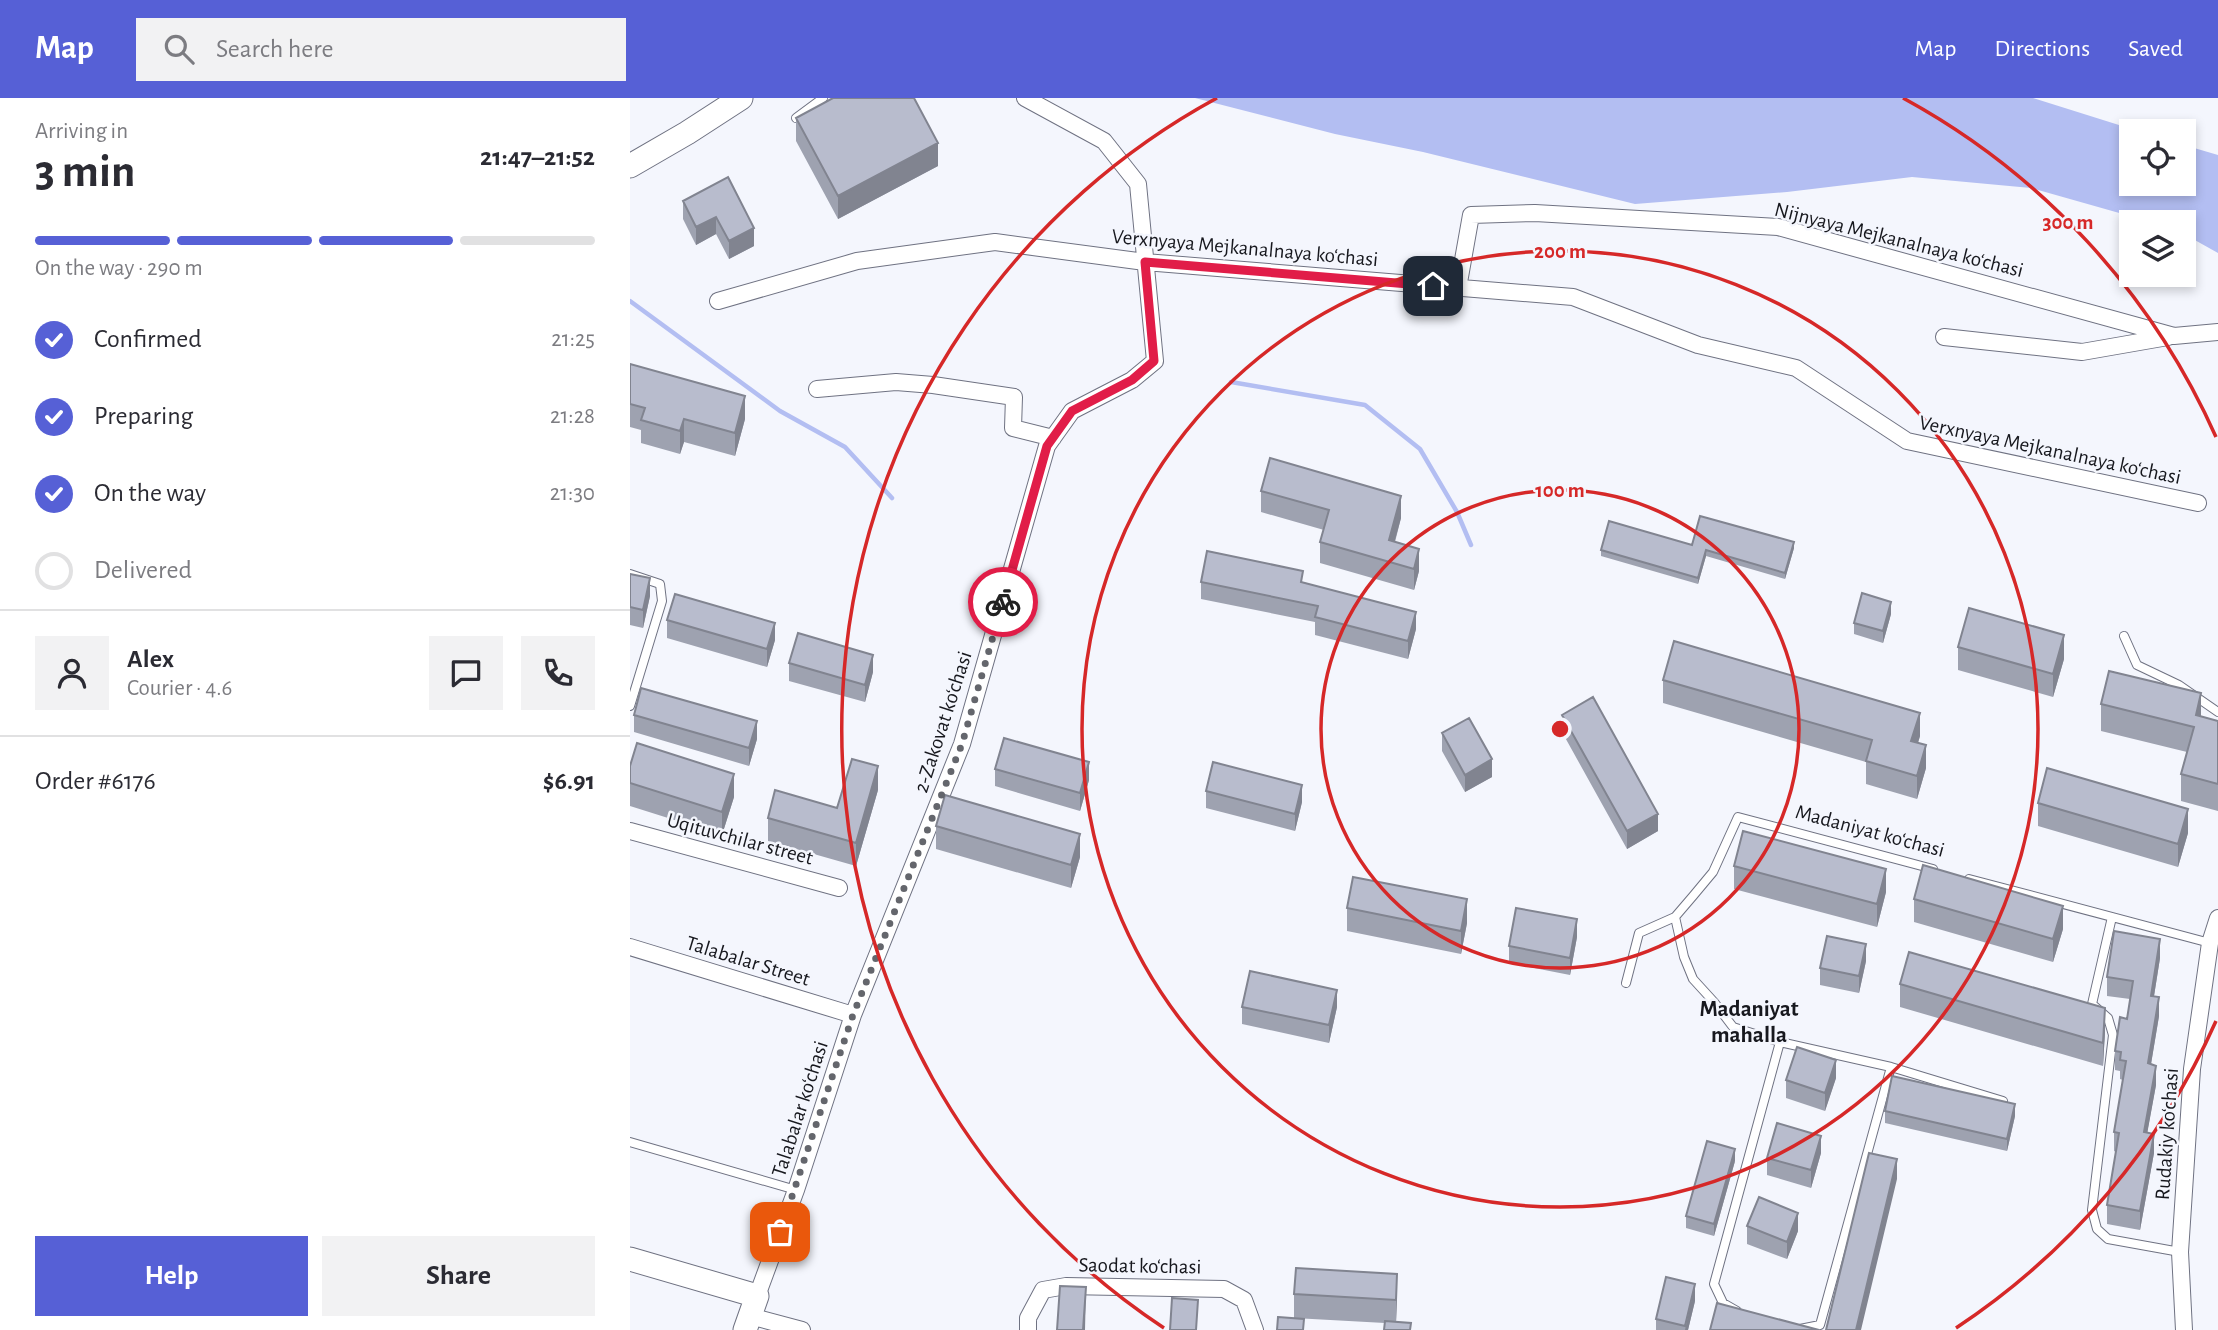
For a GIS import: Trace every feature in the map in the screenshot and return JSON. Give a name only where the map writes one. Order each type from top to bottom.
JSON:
[{"type":"street","points":[[630,166],[741,98]]},
{"type":"street","name":"2-Zakovat ko‘chasi","points":[[853,1015],[962,744],[1047,446],[1072,411],[1132,380],[1154,361],[1138,184],[1104,141],[1025,98]]},
{"type":"street","name":"Nijnyaya Mejkanalnaya ko‘chasi","points":[[1458,288],[1471,215],[1535,213],[1778,226],[2174,336],[2218,332]]},
{"type":"street","name":"Verxnyaya Mejkanalnaya ko‘chasi","points":[[718,301],[857,261],[995,242],[1145,262],[1573,298],[1698,345],[1796,368],[1907,442],[2198,503]]},
{"type":"street","points":[[1944,337],[2082,352],[2174,336]]},
{"type":"street","points":[[817,389],[896,383],[933,385],[1014,397],[1013,428],[1053,438]]},
{"type":"street","name":"Uqituvchilar street","points":[[630,831],[839,888]]},
{"type":"street","points":[[2210,943],[2218,918]]},
{"type":"street","name":"Rudakiy ko‘chasi","points":[[2184,1330],[2180,1252],[2192,1069],[2210,943]]},
{"type":"street","name":"Talabalar Street","points":[[630,947],[853,1015]]},
{"type":"street","name":"Talabalar ko‘chasi","points":[[751,1314],[796,1189],[853,1015]]},
{"type":"street","points":[[630,1259],[751,1314],[802,1330]]},
{"type":"street","name":"Saodat ko‘chasi","points":[[1028,1330],[1028,1318],[1043,1290],[1066,1286],[1224,1289],[1244,1300],[1255,1330]]},
{"type":"lane","points":[[796,118],[823,98]]},
{"type":"lane","points":[[630,574],[660,584],[662,601],[630,706]]},
{"type":"lane","points":[[2124,636],[2137,665],[2179,685],[2218,712]]},
{"type":"lane","name":"Madaniyat ko‘chasi","points":[[1626,983],[1639,933],[1675,916],[1713,872],[1738,817],[1938,870]]},
{"type":"lane","name":"Madaniyat ko‘chasi","points":[[1965,877],[2210,943]]},
{"type":"lane","points":[[1675,916],[1684,957],[1693,979],[1732,1027],[1780,1042],[1891,1067],[2003,1101]]},
{"type":"lane","points":[[2112,916],[2092,1004],[2108,1018],[2113,1035],[2092,1210],[2096,1229],[2108,1239],[2180,1252]]},
{"type":"lane","points":[[1750,1315],[1723,1303],[1714,1284],[1780,1042]]},
{"type":"lane","points":[[1789,1326],[1802,1329],[1820,1325],[1891,1067]]},
{"type":"lane","points":[[630,1142],[796,1189]]},
{"type":"water","points":[[1195,98],[2033,98],[2119,125],[2119,196],[2196,196],[2196,149],[2218,155],[2218,253],[2196,241],[2196,210],[2119,210],[2119,213],[2031,188],[1912,177],[1787,192],[1635,204],[1423,152],[1335,134]]},
{"type":"building","points":[[833,98],[914,98],[938,143],[838,196],[796,118]]},
{"type":"building","points":[[728,177],[754,228],[729,241],[716,217],[696,227],[683,201]]},
{"type":"building","points":[[630,364],[745,396],[735,433],[684,419],[680,431],[641,420],[645,408],[630,404]]},
{"type":"building","points":[[1270,458],[1401,496],[1389,540],[1419,549],[1414,569],[1320,542],[1329,510],[1261,491]]},
{"type":"building","points":[[1700,516],[1794,542],[1785,573],[1706,550],[1698,578],[1601,550],[1609,521],[1692,545]]},
{"type":"building","points":[[1207,551],[1303,571],[1301,582],[1416,612],[1408,641],[1315,617],[1318,606],[1201,582]]},
{"type":"building","points":[[630,574],[650,578],[643,610],[630,607]]},
{"type":"building","points":[[1862,593],[1891,602],[1883,631],[1854,623]]},
{"type":"building","points":[[675,594],[775,623],[767,649],[667,620]]},
{"type":"building","points":[[1969,608],[2064,635],[2053,674],[1958,647]]},
{"type":"building","points":[[798,633],[873,655],[865,685],[789,663]]},
{"type":"building","points":[[1674,641],[1920,713],[1911,741],[1926,745],[1917,776],[1866,761],[1872,740],[1663,680]]},
{"type":"building","points":[[2109,671],[2201,693],[2196,715],[2218,721],[2218,784],[2181,774],[2194,727],[2101,704]]},
{"type":"building","points":[[641,688],[757,721],[749,748],[634,715]]},
{"type":"building","points":[[1593,697],[1658,814],[1627,831],[1562,715]]},
{"type":"building","points":[[1469,718],[1492,759],[1465,775],[1442,733]]},
{"type":"building","points":[[1004,738],[1089,762],[1080,793],[995,769]]},
{"type":"building","points":[[637,743],[734,774],[722,812],[630,783],[630,766]]},
{"type":"building","points":[[852,759],[878,766],[856,843],[768,818],[775,790],[837,808]]},
{"type":"building","points":[[1213,762],[1302,785],[1295,814],[1206,791]]},
{"type":"building","points":[[2047,768],[2188,809],[2178,844],[2038,803]]},
{"type":"building","points":[[945,795],[1080,834],[1071,865],[936,826]]},
{"type":"building","points":[[1743,831],[1886,869],[1877,904],[1734,866]]},
{"type":"building","points":[[1923,865],[2063,906],[2053,939],[1914,899]]},
{"type":"building","points":[[1353,877],[1467,899],[1461,931],[1347,908]]},
{"type":"building","points":[[1516,908],[1577,919],[1570,958],[1509,946]]},
{"type":"building","points":[[2114,931],[2160,939],[2151,996],[2159,997],[2148,1063],[2156,1066],[2144,1132],[2154,1134],[2140,1211],[2107,1205],[2119,1133],[2114,1132],[2126,1061],[2120,1060],[2121,1052],[2115,1051],[2120,1017],[2127,1019],[2133,981],[2107,977]]},
{"type":"building","points":[[1827,936],[1866,944],[1859,976],[1820,968]]},
{"type":"building","points":[[1909,952],[2105,1008],[2103,1043],[1900,984]]},
{"type":"building","points":[[1250,971],[1337,990],[1329,1025],[1242,1007]]},
{"type":"building","points":[[1797,1047],[1836,1060],[1825,1093],[1786,1080]]},
{"type":"building","points":[[1892,1076],[2015,1104],[2007,1139],[1885,1111]]},
{"type":"building","points":[[1777,1123],[1821,1136],[1811,1170],[1767,1158]]},
{"type":"building","points":[[1707,1141],[1735,1149],[1714,1224],[1686,1216]]},
{"type":"building","points":[[1869,1153],[1897,1159],[1856,1330],[1826,1330]]},
{"type":"building","points":[[1759,1197],[1798,1213],[1787,1242],[1747,1226]]},
{"type":"building","points":[[1296,1268],[1397,1274],[1396,1300],[1294,1294]]},
{"type":"building","points":[[1666,1277],[1695,1284],[1685,1326],[1656,1319]]},
{"type":"building","points":[[1060,1286],[1086,1287],[1083,1330],[1057,1330]]},
{"type":"building","points":[[1172,1298],[1198,1300],[1196,1330],[1170,1330]]},
{"type":"building","points":[[1717,1303],[1819,1330],[1710,1330]]},
{"type":"building","points":[[1278,1317],[1304,1319],[1303,1330],[1277,1330]]},
{"type":"building","points":[[1385,1321],[1411,1323],[1410,1330],[1384,1330]]},
{"type":"waterway","points":[[630,301],[780,411],[845,447],[892,498]]},
{"type":"waterway","points":[[1231,382],[1365,405],[1420,449],[1457,512],[1471,545]]},
{"type":"way so far","points":[[780,1232],[853,1015],[962,744],[1003,602]]},
{"type":"district","name":"Madaniyat mahalla","points":[[1749,1022]]},
{"type":"route","points":[[1003,602],[1047,446],[1072,411],[1132,380],[1154,361],[1145,262],[1433,286]]}]
